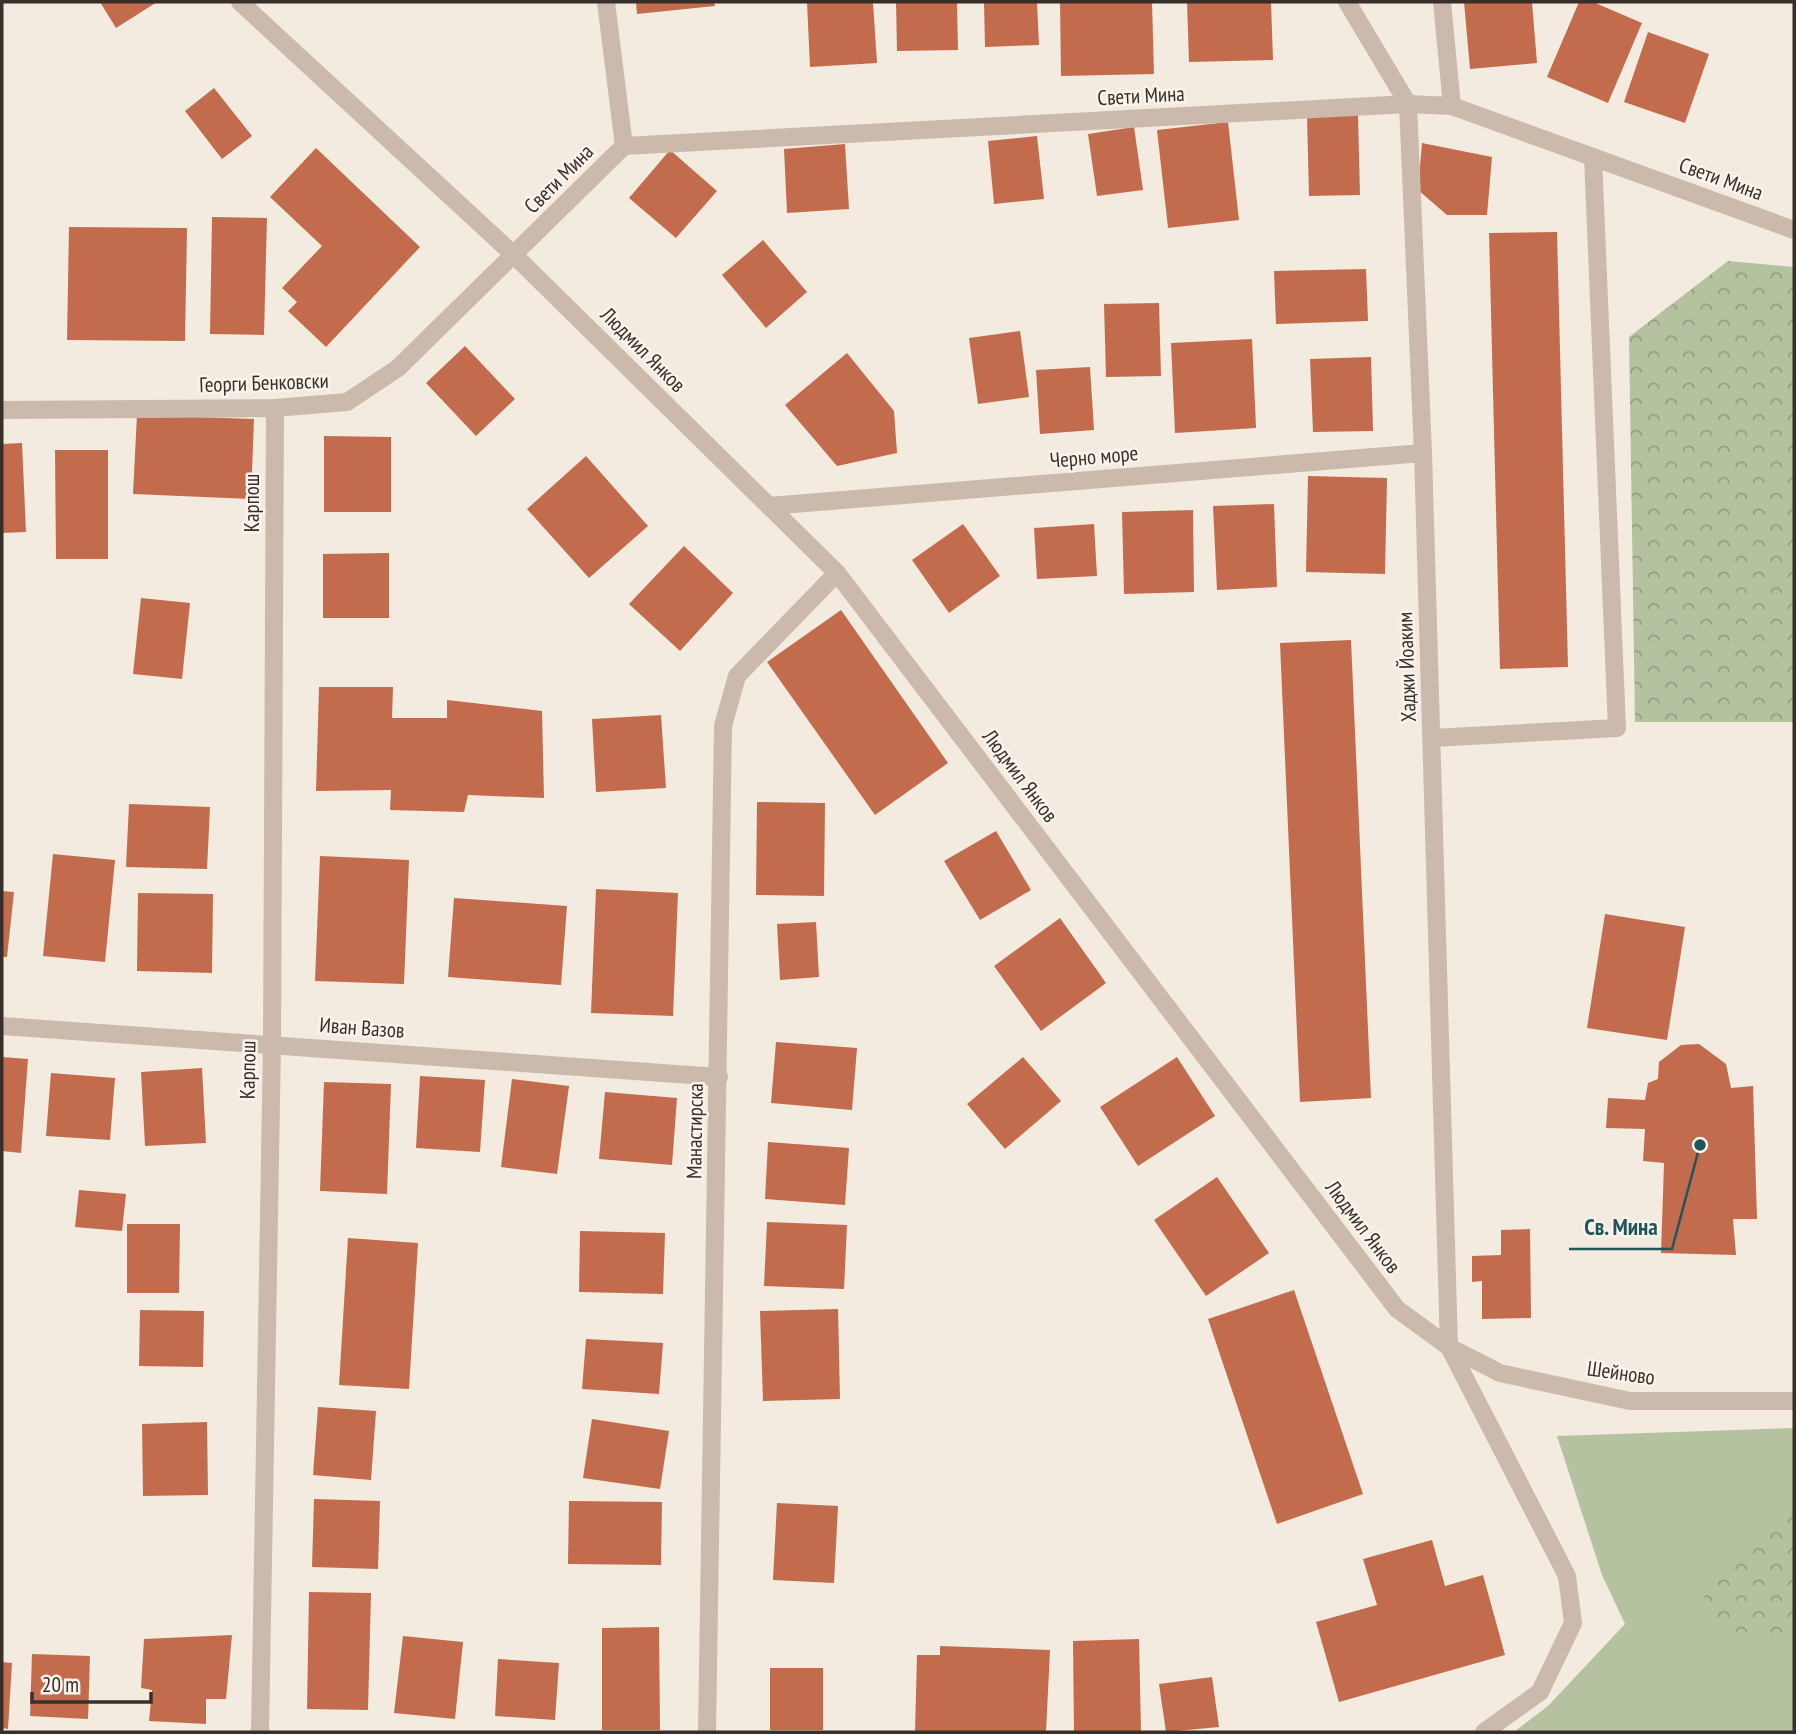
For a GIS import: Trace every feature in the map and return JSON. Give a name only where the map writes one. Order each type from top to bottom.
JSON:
[{"type":"street","name":"Людмил Янков","points":[[240,2],[514,255],[837,573],[1397,1309],[1449,1347],[1567,1576],[1573,1623],[1540,1692],[1484,1732]]},
{"type":"street","points":[[606,2],[624,146]]},
{"type":"street","name":"Хаджи Йоаким","points":[[1347,2],[1408,104],[1423,453],[1449,1347]]},
{"type":"street","points":[[1442,2],[1452,106]]},
{"type":"street","name":"Свети Мина","points":[[514,255],[624,146],[1408,104],[1452,106],[1794,230]]},
{"type":"street","points":[[1432,738],[1617,728],[1593,157]]},
{"type":"street","name":"Георги Бенковски","points":[[2,410],[275,408],[347,402],[398,368],[514,255]]},
{"type":"street","name":"Карпош","points":[[260,1732],[272,1044],[275,408]]},
{"type":"street","name":"Черно море","points":[[769,506],[1423,453]]},
{"type":"street","name":"Манастирска","points":[[707,1732],[723,726],[737,676],[837,573]]},
{"type":"street","name":"Иван Вазов","points":[[2,1026],[719,1077]]},
{"type":"street","name":"Шейново","points":[[1449,1347],[1500,1373],[1630,1401],[1794,1401]]},
{"type":"green space","points":[[1728,261],[1794,267],[1794,722],[1635,722],[1629,337]]},
{"type":"green space","points":[[1794,1428],[1794,1732],[1514,1732],[1548,1706],[1625,1624],[1602,1575],[1557,1436]]},
{"type":"green space","points":[[1794,1496],[1794,1638],[1758,1634],[1727,1643],[1697,1609],[1740,1548]]},
{"type":"building","points":[[100,2],[157,2],[116,28]]},
{"type":"building","points":[[636,2],[714,2],[715,6],[637,14]]},
{"type":"building","points":[[807,2],[873,2],[877,63],[810,67]]},
{"type":"building","points":[[896,2],[957,2],[958,50],[897,51]]},
{"type":"building","points":[[984,2],[1037,2],[1039,45],[985,47]]},
{"type":"building","points":[[1060,2],[1152,2],[1154,74],[1061,76]]},
{"type":"building","points":[[1187,2],[1271,2],[1273,60],[1189,62]]},
{"type":"building","points":[[1464,2],[1532,2],[1537,63],[1470,69]]},
{"type":"building","points":[[1579,2],[1593,2],[1642,23],[1608,103],[1547,77]]},
{"type":"building","points":[[1648,32],[1709,54],[1685,123],[1624,102]]},
{"type":"building","points":[[214,88],[252,136],[222,159],[185,111]]},
{"type":"building","points":[[1358,115],[1360,195],[1309,196],[1307,116]]},
{"type":"building","points":[[1228,122],[1239,220],[1168,228],[1157,130]]},
{"type":"building","points":[[1134,127],[1143,190],[1097,196],[1088,134]]},
{"type":"building","points":[[1037,136],[1044,199],[994,204],[988,141]]},
{"type":"building","points":[[1422,143],[1492,157],[1487,215],[1447,215],[1418,190]]},
{"type":"building","points":[[845,144],[849,209],[787,213],[784,149]]},
{"type":"building","points":[[316,148],[420,247],[326,347],[288,311],[297,302],[282,288],[322,246],[270,197]]},
{"type":"building","points":[[670,150],[717,191],[676,238],[629,198]]},
{"type":"building","points":[[212,217],[267,218],[264,335],[210,334]]},
{"type":"building","points":[[69,227],[187,228],[185,341],[67,340]]},
{"type":"building","points":[[1557,232],[1568,667],[1500,669],[1489,233]]},
{"type":"building","points":[[763,240],[807,292],[766,328],[722,275]]},
{"type":"building","points":[[1366,269],[1368,321],[1276,324],[1274,271]]},
{"type":"building","points":[[1159,303],[1161,376],[1106,377],[1104,304]]},
{"type":"building","points":[[1020,331],[1029,397],[978,404],[969,338]]},
{"type":"building","points":[[1252,339],[1256,428],[1175,433],[1171,343]]},
{"type":"building","points":[[465,346],[515,399],[476,436],[426,383]]},
{"type":"building","points":[[847,353],[894,411],[897,453],[837,466],[785,405]]},
{"type":"building","points":[[1371,357],[1373,431],[1313,432],[1310,359]]},
{"type":"building","points":[[1090,367],[1094,430],[1040,434],[1036,370]]},
{"type":"building","points":[[137,415],[254,419],[251,499],[133,494]]},
{"type":"building","points":[[324,436],[391,437],[391,512],[324,512]]},
{"type":"building","points":[[22,443],[26,532],[2,533],[2,444]]},
{"type":"building","points":[[55,450],[108,450],[108,559],[56,559]]},
{"type":"building","points":[[586,456],[648,526],[589,578],[527,509]]},
{"type":"building","points":[[1308,476],[1387,478],[1385,574],[1306,572]]},
{"type":"building","points":[[1274,504],[1277,587],[1217,590],[1213,506]]},
{"type":"building","points":[[1193,510],[1194,592],[1124,594],[1122,512]]},
{"type":"building","points":[[963,524],[1000,576],[949,613],[912,560]]},
{"type":"building","points":[[1094,524],[1097,576],[1037,579],[1034,528]]},
{"type":"building","points":[[684,546],[733,593],[680,651],[629,604]]},
{"type":"building","points":[[389,553],[389,618],[323,618],[323,554]]},
{"type":"building","points":[[141,598],[190,603],[182,679],[133,674]]},
{"type":"building","points":[[841,610],[948,763],[875,815],[767,662]]},
{"type":"building","points":[[1351,640],[1371,1098],[1300,1102],[1280,643]]},
{"type":"building","points":[[319,687],[393,687],[392,718],[447,718],[447,700],[542,711],[544,798],[468,795],[464,812],[390,810],[391,790],[316,791]]},
{"type":"building","points":[[661,715],[666,788],[596,792],[592,719]]},
{"type":"building","points":[[757,802],[825,803],[824,896],[756,895]]},
{"type":"building","points":[[129,804],[210,807],[207,869],[126,867]]},
{"type":"building","points":[[996,831],[1031,890],[980,920],[944,861]]},
{"type":"building","points":[[53,854],[115,860],[105,962],[43,956]]},
{"type":"building","points":[[320,856],[409,860],[404,984],[315,981]]},
{"type":"building","points":[[596,889],[678,893],[673,1016],[591,1013]]},
{"type":"building","points":[[2,891],[14,892],[7,957],[2,957]]},
{"type":"building","points":[[138,893],[213,894],[212,973],[137,971]]},
{"type":"building","points":[[454,898],[567,906],[561,985],[448,977]]},
{"type":"building","points":[[1605,914],[1685,927],[1667,1040],[1587,1028]]},
{"type":"building","points":[[1060,918],[1106,983],[1041,1031],[994,966]]},
{"type":"building","points":[[816,922],[819,977],[780,980],[777,924]]},
{"type":"building","points":[[776,1042],[857,1048],[852,1110],[771,1103]]},
{"type":"building","points":[[1699,1044],[1726,1064],[1731,1088],[1753,1086],[1757,1219],[1733,1219],[1736,1255],[1661,1253],[1664,1163],[1643,1161],[1645,1129],[1606,1128],[1608,1098],[1645,1100],[1648,1083],[1658,1079],[1659,1062],[1681,1045]]},
{"type":"building","points":[[2,1057],[28,1059],[21,1153],[2,1151]]},
{"type":"building","points":[[1023,1057],[1061,1101],[1005,1149],[967,1104]]},
{"type":"building","points":[[1177,1057],[1215,1116],[1138,1166],[1100,1107]]},
{"type":"building","points":[[202,1068],[206,1143],[145,1146],[141,1072]]},
{"type":"building","points":[[51,1073],[115,1078],[110,1140],[46,1136]]},
{"type":"building","points":[[420,1076],[485,1080],[480,1152],[416,1148]]},
{"type":"building","points":[[512,1079],[569,1086],[557,1174],[501,1167]]},
{"type":"building","points":[[324,1082],[391,1084],[387,1194],[320,1191]]},
{"type":"building","points":[[605,1092],[677,1098],[672,1165],[599,1159]]},
{"type":"building","points":[[768,1142],[849,1148],[845,1205],[765,1199]]},
{"type":"building","points":[[1217,1177],[1269,1253],[1206,1296],[1154,1220]]},
{"type":"building","points":[[79,1190],[126,1194],[122,1231],[75,1227]]},
{"type":"building","points":[[767,1222],[847,1225],[844,1289],[764,1286]]},
{"type":"building","points":[[127,1224],[180,1224],[179,1293],[127,1293]]},
{"type":"building","points":[[1530,1229],[1531,1318],[1482,1319],[1482,1281],[1472,1282],[1472,1256],[1501,1255],[1501,1230]]},
{"type":"building","points":[[580,1231],[665,1233],[663,1294],[579,1292]]},
{"type":"building","points":[[348,1238],[418,1243],[409,1389],[339,1385]]},
{"type":"building","points":[[1294,1290],[1363,1494],[1277,1524],[1208,1319]]},
{"type":"building","points":[[838,1309],[840,1399],[763,1401],[760,1311]]},
{"type":"building","points":[[140,1310],[204,1311],[203,1367],[139,1366]]},
{"type":"building","points":[[586,1339],[663,1343],[659,1394],[582,1389]]},
{"type":"building","points":[[318,1407],[376,1411],[371,1480],[313,1475]]},
{"type":"building","points":[[592,1419],[669,1431],[660,1489],[583,1478]]},
{"type":"building","points":[[207,1422],[208,1495],[143,1496],[142,1424]]},
{"type":"building","points":[[314,1499],[380,1501],[378,1569],[312,1567]]},
{"type":"building","points":[[569,1501],[662,1502],[661,1565],[568,1564]]},
{"type":"building","points":[[777,1503],[838,1506],[834,1583],[773,1580]]},
{"type":"building","points":[[1432,1540],[1445,1586],[1483,1575],[1505,1655],[1339,1702],[1316,1622],[1377,1605],[1363,1559]]},
{"type":"building","points":[[309,1592],[371,1593],[368,1710],[307,1709]]},
{"type":"building","points":[[659,1627],[660,1730],[602,1730],[602,1628]]},
{"type":"building","points":[[232,1635],[226,1699],[206,1699],[206,1724],[149,1721],[152,1690],[141,1688],[144,1639]]},
{"type":"building","points":[[403,1636],[463,1642],[455,1719],[394,1713]]},
{"type":"building","points":[[1139,1639],[1141,1732],[1074,1732],[1073,1641]]},
{"type":"building","points":[[940,1646],[1050,1650],[1046,1732],[915,1732],[917,1655],[940,1655]]},
{"type":"building","points":[[32,1654],[90,1656],[88,1719],[30,1716]]},
{"type":"building","points":[[498,1659],[559,1663],[555,1720],[495,1716]]},
{"type":"building","points":[[2,1662],[12,1663],[8,1729],[2,1728]]},
{"type":"building","points":[[770,1668],[823,1668],[823,1730],[770,1730]]},
{"type":"building","points":[[1212,1677],[1219,1727],[1166,1732],[1159,1684]]},
{"type":"place","name":"Св. Мина","points":[[1700,1145]]}]
